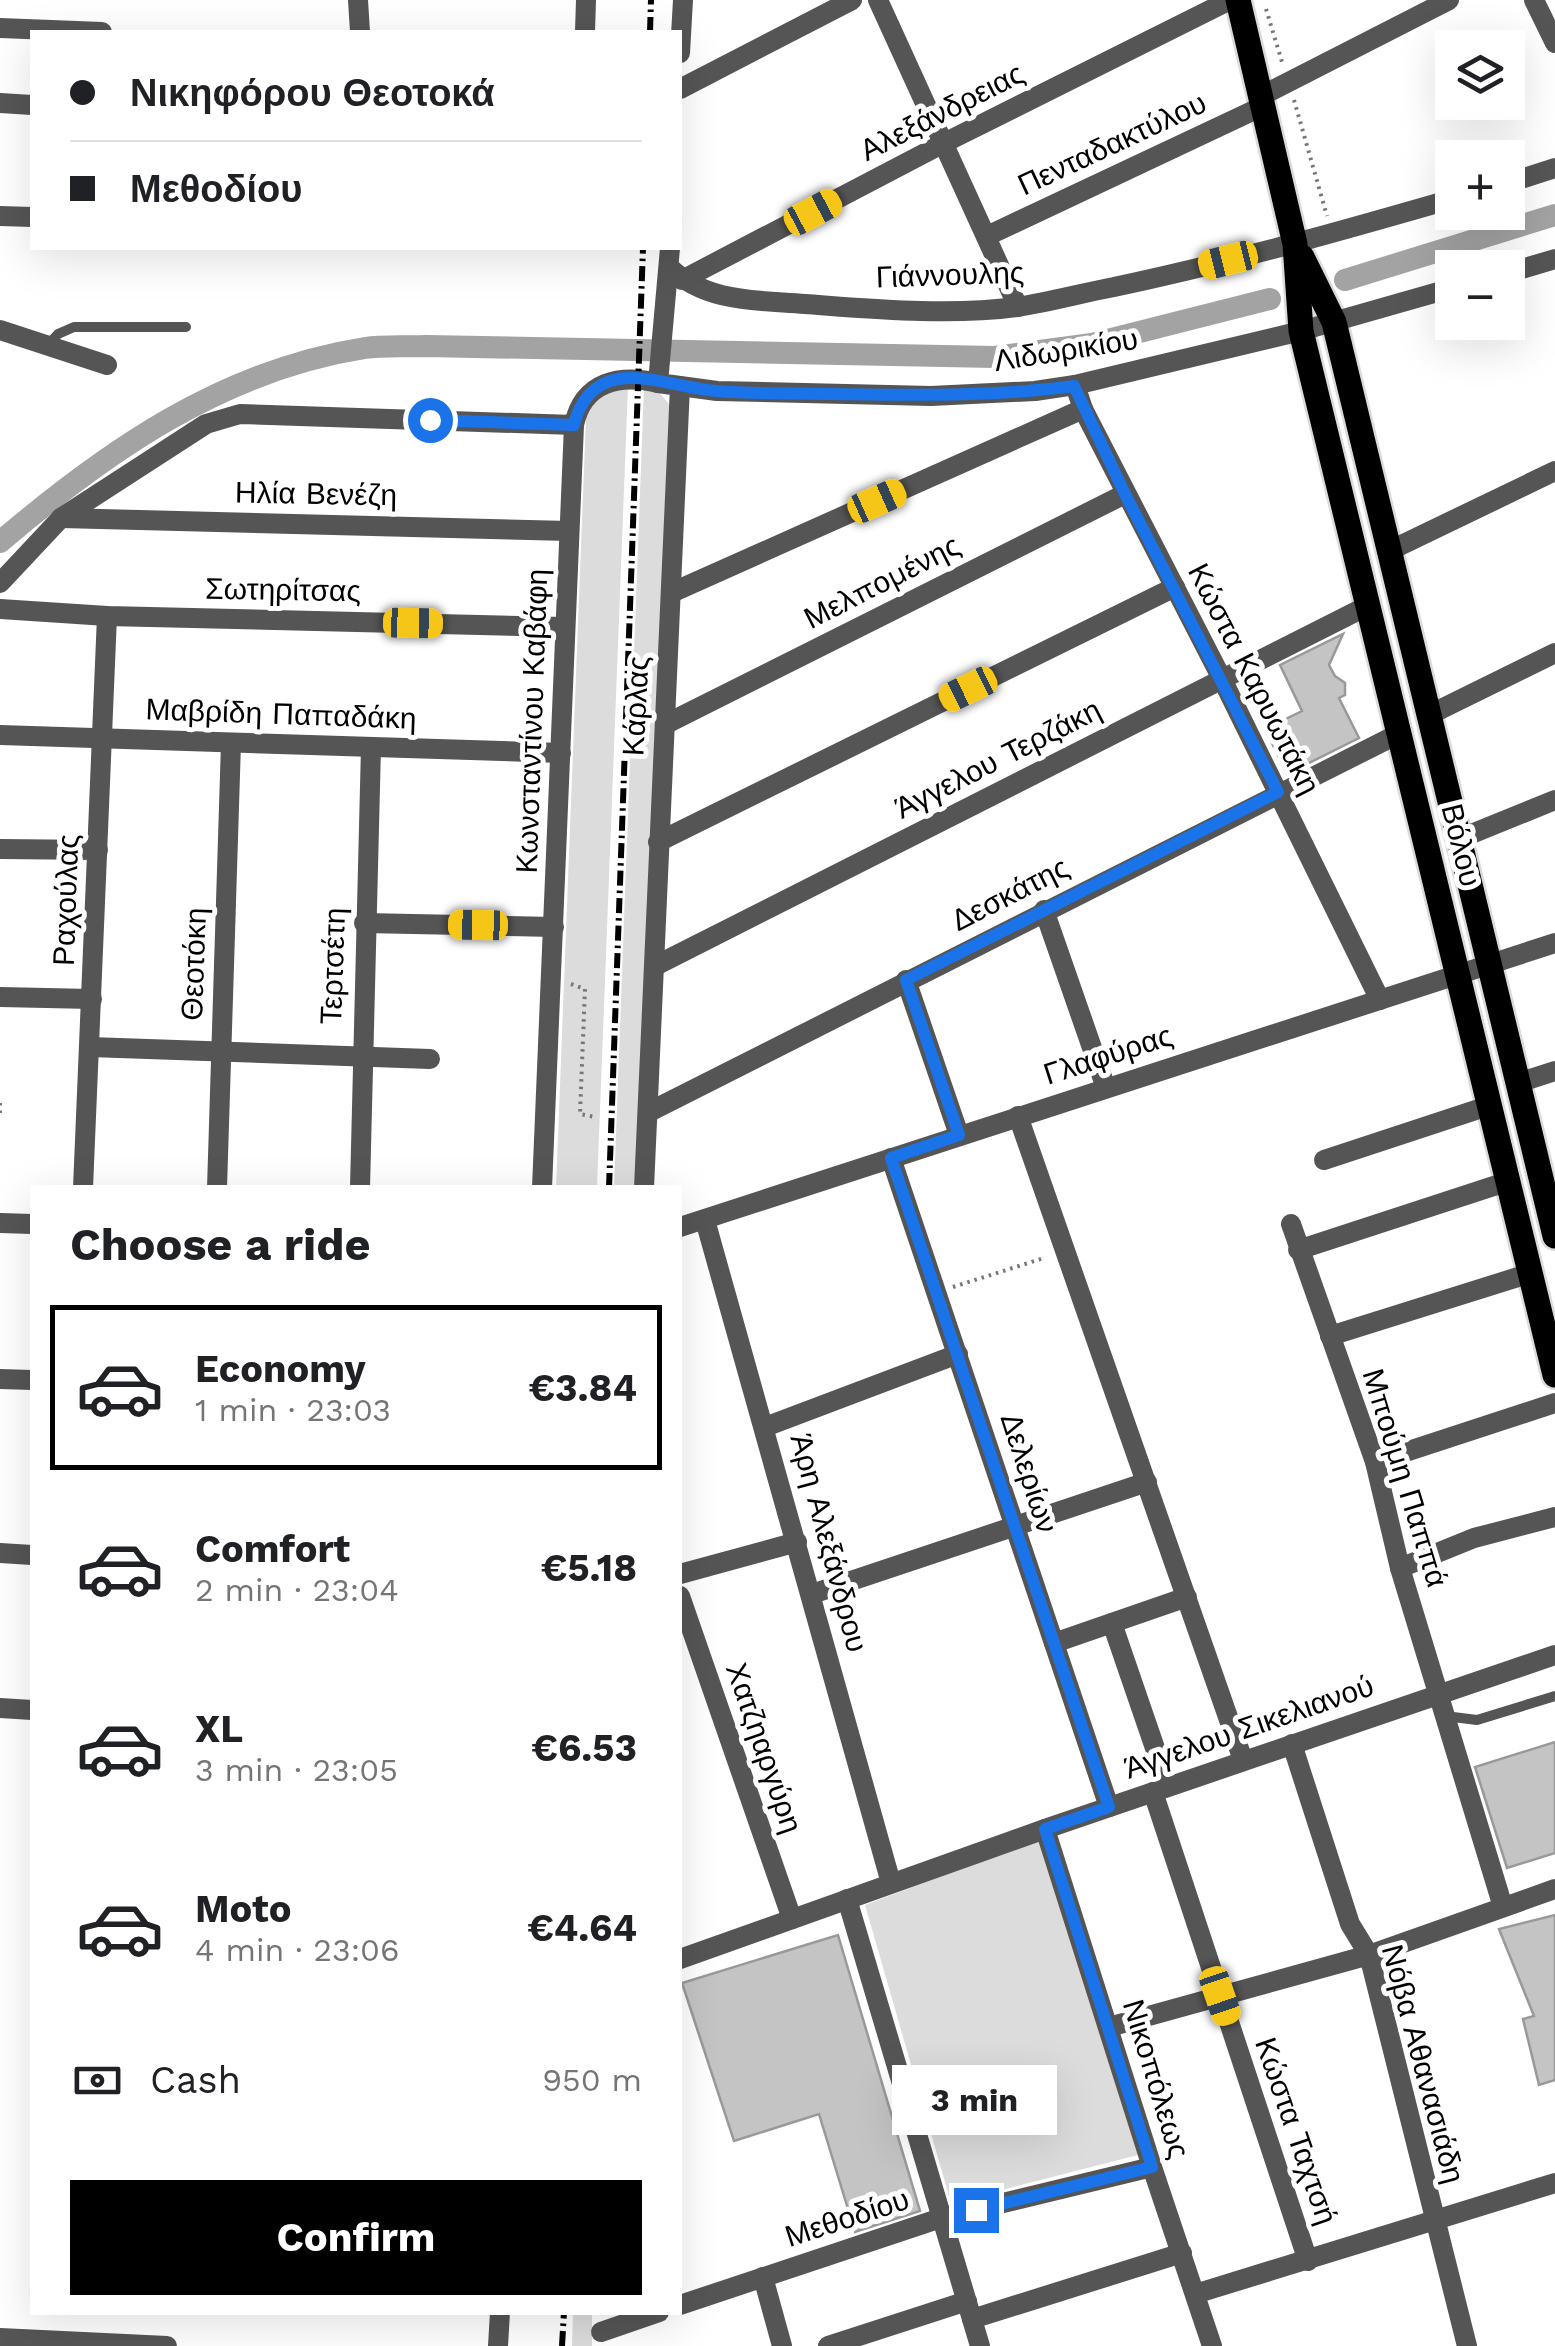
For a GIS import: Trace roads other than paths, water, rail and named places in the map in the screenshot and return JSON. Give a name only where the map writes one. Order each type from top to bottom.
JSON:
[{"type":"main road","points":[[1238,0],[1295,244]]},
{"type":"main road","name":"Βόλου","points":[[1295,244],[1334,322],[1554,1224]]},
{"type":"main road","name":"Βόλου","points":[[1295,244],[1301,330],[1555,1375]]},
{"type":"street","points":[[358,0],[360,30]]},
{"type":"street","points":[[585,30],[586,0]]},
{"type":"street","points":[[681,30],[682,0]]},
{"type":"street","points":[[682,88],[852,0]]},
{"type":"street","points":[[878,0],[1018,307]]},
{"type":"street","name":"Αλεξάνδρειας","points":[[674,265],[944,144],[1230,0]]},
{"type":"street","name":"Πενταδακτύλου","points":[[986,236],[1262,101],[1288,83],[1449,0]]},
{"type":"street","points":[[1534,0],[1555,43]]},
{"type":"street","points":[[0,28],[51,30]]},
{"type":"street","points":[[0,103],[30,105]]},
{"type":"street","points":[[1525,178],[1555,168]]},
{"type":"street","name":"Γιάννουλης","points":[[674,265],[715,295],[742,299],[878,309],[1018,307],[1162,277],[1435,204]]},
{"type":"street","points":[[0,216],[30,217]]},
{"type":"street","points":[[659,378],[664,302],[674,265]]},
{"type":"street","points":[[1525,270],[1553,265]]},
{"type":"street","name":"Λιδωρικίου","points":[[680,386],[717,391],[931,396],[1035,391],[1074,386],[1435,293]]},
{"type":"street","points":[[0,330],[107,365]]},
{"type":"street","points":[[0,583],[61,518],[206,424],[228,416],[286,414],[574,425],[585,400],[605,383],[659,378],[680,386]]},
{"type":"street","name":"Κάρλας","points":[[644,1185],[680,386]]},
{"type":"street","name":"Κώστα Καρυωτάκη","points":[[1074,386],[1380,1000]]},
{"type":"street","points":[[670,593],[1083,409]]},
{"type":"street","name":"Κωνσταντίνου Καβάφη","points":[[542,1185],[574,425]]},
{"type":"street","points":[[1389,552],[1555,471]]},
{"type":"street","name":"Μελπομένης","points":[[666,724],[1125,494]]},
{"type":"street","name":"Ηλία Βενέζη","points":[[61,518],[569,531]]},
{"type":"street","points":[[658,842],[1175,587]]},
{"type":"street","name":"Άγγελου Τερζάκη","points":[[655,966],[1369,605]]},
{"type":"street","name":"Σωτηρίτσας","points":[[0,609],[108,616],[566,627]]},
{"type":"street","name":"Ραχούλας","points":[[83,1185],[108,616]]},
{"type":"street","points":[[1429,715],[1555,653]]},
{"type":"street","name":"Δεσκάτης","points":[[649,1112],[1400,732]]},
{"type":"street","name":"Μαβρίδη Παπαδάκη","points":[[0,735],[561,753]]},
{"type":"street","name":"Θεοτόκη","points":[[218,1185],[231,743]]},
{"type":"street","name":"Τερτσέτη","points":[[360,1185],[371,747]]},
{"type":"street","points":[[1459,839],[1555,800]]},
{"type":"street","points":[[0,849],[98,850]]},
{"type":"street","points":[[1044,910],[1106,1088]]},
{"type":"street","points":[[364,923],[554,927]]},
{"type":"street","name":"Γλαφύρας","points":[[682,1226],[1555,943]]},
{"type":"street","points":[[906,980],[959,1135]]},
{"type":"street","points":[[0,998],[92,998]]},
{"type":"street","points":[[90,1047],[430,1059]]},
{"type":"street","points":[[1518,1083],[1555,1071]]},
{"type":"street","points":[[1324,1160],[1490,1104]]},
{"type":"street","points":[[1018,1116],[1068,1250],[1243,1760]]},
{"type":"street","name":"Δελερίων","points":[[891,1158],[1109,1807]]},
{"type":"street","points":[[1298,1250],[1509,1182]]},
{"type":"street","name":"Άρη Αλεξάνδρου","points":[[706,1220],[891,1884]]},
{"type":"street","points":[[0,1223],[30,1224]]},
{"type":"street","name":"Μπούμη Παππά","points":[[1291,1224],[1375,1462],[1400,1568],[1503,1907]]},
{"type":"street","points":[[1330,1336],[1530,1273]]},
{"type":"street","points":[[766,1426],[958,1354]]},
{"type":"street","points":[[0,1398],[0,1378],[30,1380]]},
{"type":"street","points":[[1375,1462],[1555,1403]]},
{"type":"street","points":[[812,1594],[1147,1482]]},
{"type":"street","points":[[1400,1568],[1474,1538],[1555,1517]]},
{"type":"street","points":[[682,1573],[797,1542]]},
{"type":"street","points":[[0,1553],[30,1555]]},
{"type":"street","points":[[1054,1642],[1187,1597]]},
{"type":"street","name":"Χατζηαργύρη","points":[[682,1602],[792,1919]]},
{"type":"street","name":"Κώστα Ταχτσή","points":[[1112,1622],[1220,1996],[1308,2261]]},
{"type":"street","name":"Άγγελου Σικελιανού","points":[[682,1959],[1045,1829],[1555,1655]]},
{"type":"street","points":[[0,1708],[30,1710]]},
{"type":"street","name":"Νόβα Αθανασιάδη","points":[[1292,1744],[1350,1924],[1369,1954],[1468,2346]]},
{"type":"street","name":"Νικοπόλεως","points":[[1045,1829],[1212,2346]]},
{"type":"street","points":[[1110,2027],[1369,1954],[1555,1888]]},
{"type":"street","points":[[847,1899],[980,2346]]},
{"type":"street","name":"Μεθοδίου","points":[[682,2305],[940,2218],[1152,2167]]},
{"type":"street","points":[[1195,2294],[1555,2184]]},
{"type":"street","points":[[828,2346],[1182,2253]]},
{"type":"street","points":[[763,2277],[782,2346]]},
{"type":"street","points":[[498,2346],[500,2315]]},
{"type":"street","points":[[601,2330],[649,2315]]},
{"type":"street","points":[[0,2338],[167,2346]]},
{"type":"lane","points":[[48,346],[58,334],[74,328],[186,326]]},
{"type":"lane","points":[[1445,1716],[1476,1720],[1555,1696]]},
{"type":"waterway","points":[[1345,280],[1555,215]]},
{"type":"waterway","points":[[0,542],[82,476],[169,419],[263,375],[365,348],[995,357],[1092,344],[1270,299]]},
{"type":"railway","points":[[650,30],[651,0]]},
{"type":"railway","points":[[609,1185],[643,250]]},
{"type":"railway","points":[[562,2346],[564,2315]]}]
